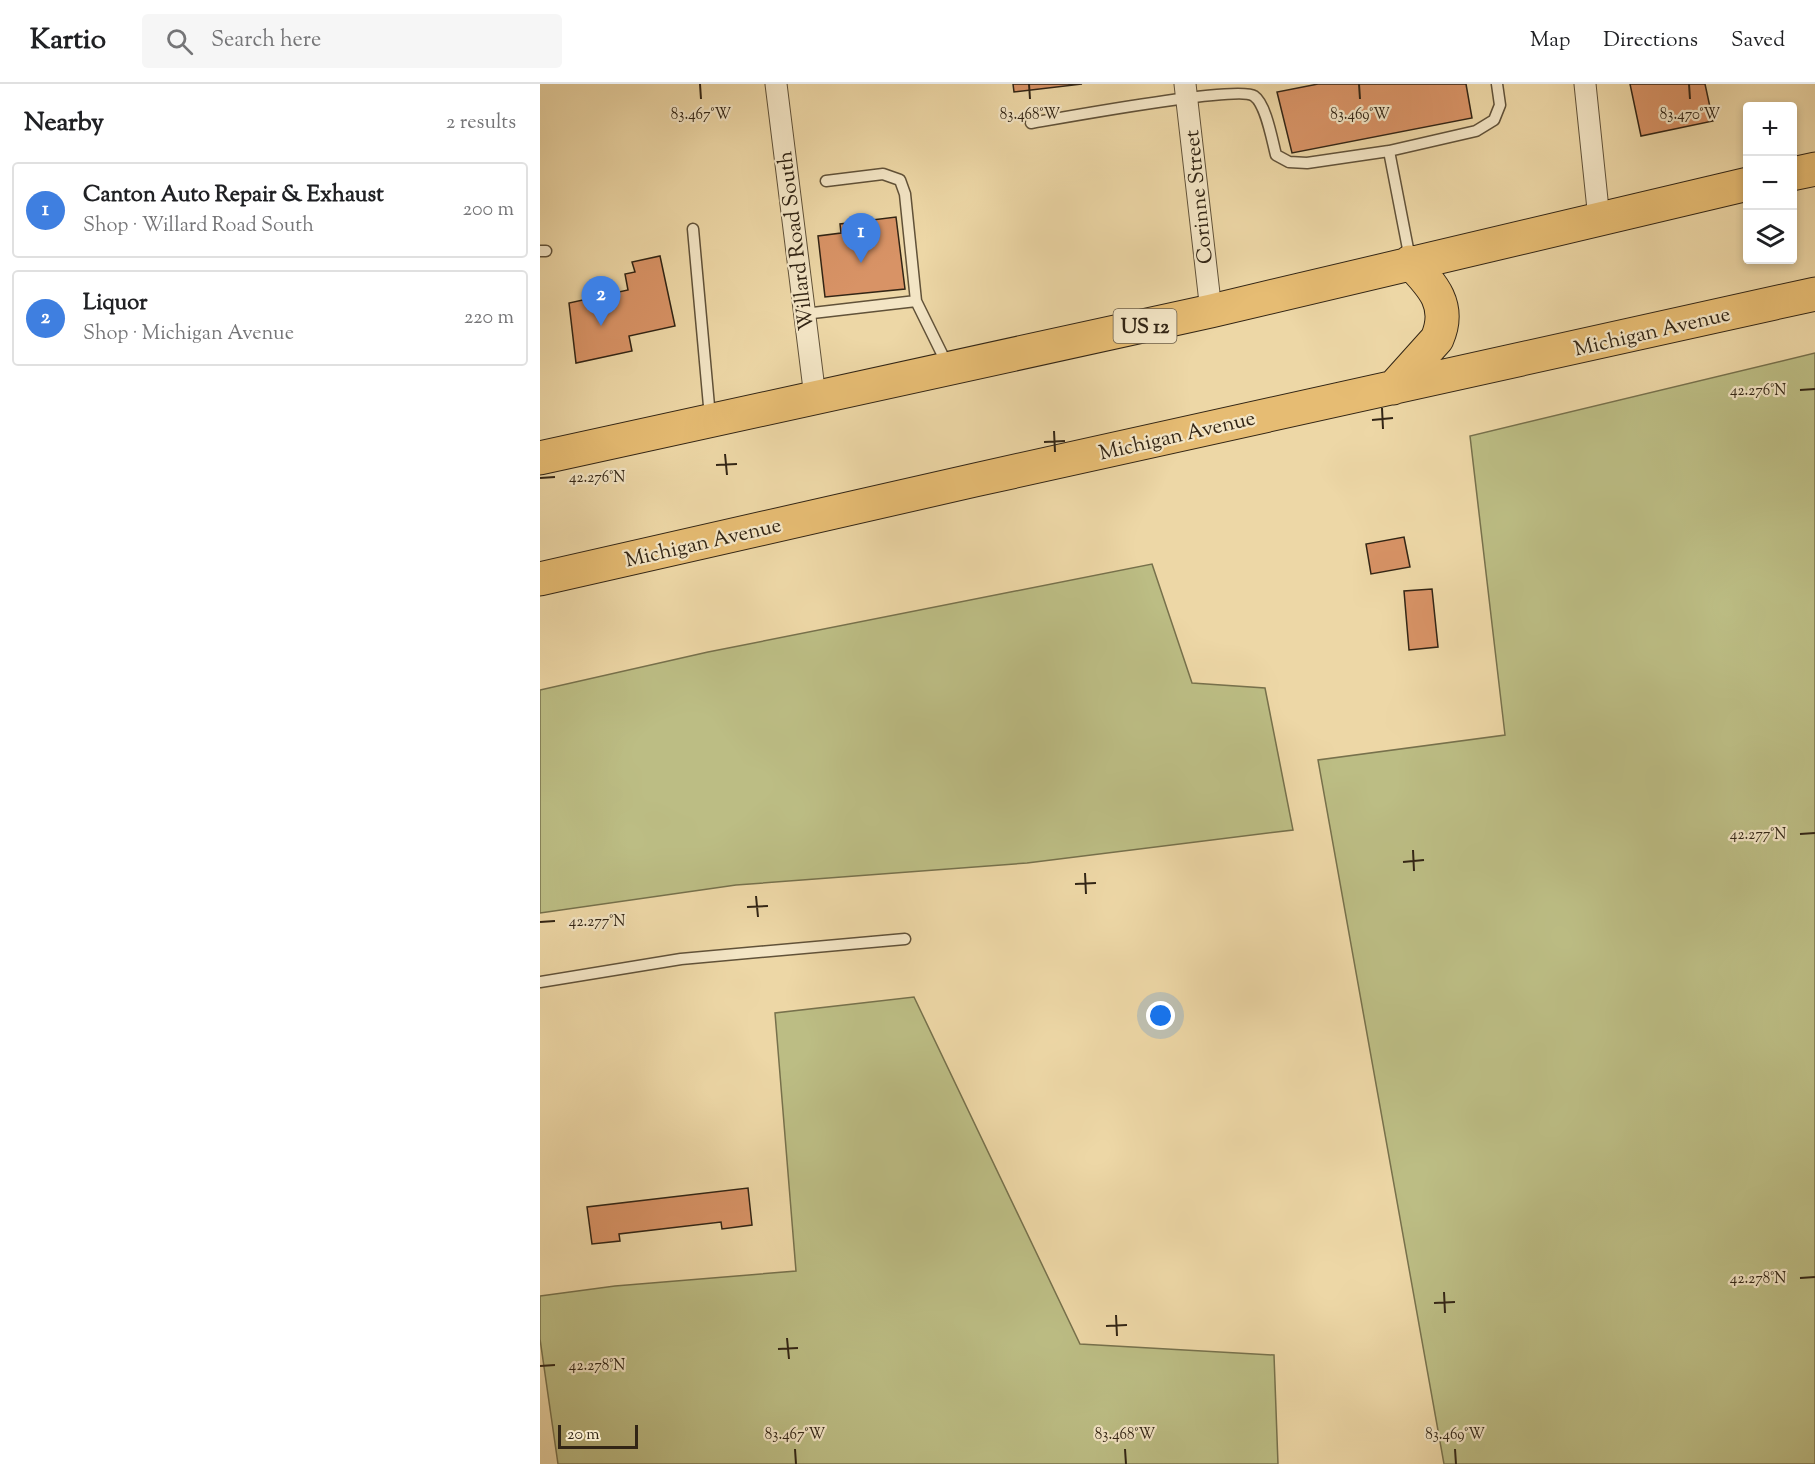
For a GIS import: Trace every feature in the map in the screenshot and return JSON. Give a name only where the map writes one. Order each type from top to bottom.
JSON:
[{"type":"main road","points":[[1797,173],[1815,169]]},
{"type":"main road","name":"US 12","points":[[540,458],[1211,311],[1410,262],[1743,185]]},
{"type":"main road","points":[[1393,388],[1437,339],[1442,328],[1443,315],[1439,298],[1432,286],[1410,262]]},
{"type":"main road","name":"Michigan Avenue","points":[[540,579],[1815,294]]},
{"type":"street","name":"Willard Road South","points":[[777,84],[814,397]]},
{"type":"street","points":[[1585,84],[1599,219]]},
{"type":"street","name":"Corinne Street","points":[[1186,91],[1211,311]]},
{"type":"lane","points":[[1031,123],[1186,91],[1251,94],[1261,101],[1276,155],[1289,162],[1307,163],[1389,151],[1476,131],[1494,120],[1500,105],[1497,84]]},
{"type":"lane","points":[[1389,151],[1410,262]]},
{"type":"lane","points":[[826,181],[883,174],[900,180],[905,194],[916,301],[950,370]]},
{"type":"lane","points":[[693,229],[710,421]]},
{"type":"lane","points":[[804,315],[916,301]]},
{"type":"lane","points":[[540,982],[681,959],[905,939]]},
{"type":"green space","points":[[1815,353],[1815,1464],[1444,1464],[1318,760],[1505,735],[1470,436]]},
{"type":"green space","points":[[1152,564],[1192,683],[1265,688],[1293,830],[1027,863],[736,885],[540,913],[540,690],[708,652]]},
{"type":"green space","points":[[914,997],[1080,1344],[1274,1355],[1278,1464],[558,1464],[540,1339],[540,1296],[615,1286],[796,1271],[775,1013]]},
{"type":"building","points":[[1013,84],[1082,84],[1014,92]]},
{"type":"building","points":[[1318,84],[1466,84],[1472,118],[1292,153],[1277,92]]},
{"type":"building","points":[[1630,84],[1705,84],[1713,121],[1641,136]]},
{"type":"building","points":[[896,217],[905,289],[825,297],[818,236],[841,233],[840,224]]},
{"type":"building","points":[[660,256],[675,326],[629,336],[632,351],[576,363],[569,303],[628,290],[625,274],[635,272],[632,262]]},
{"type":"building","points":[[1404,537],[1410,567],[1371,574],[1366,544]]},
{"type":"building","points":[[1432,589],[1438,647],[1409,650],[1404,591]]},
{"type":"building","points":[[748,1188],[752,1225],[722,1229],[721,1222],[619,1234],[620,1241],[592,1244],[587,1207]]},
{"type":"place","name":"Canton Auto Repair & Exhaust","points":[[861,263]]},
{"type":"place","name":"Liquor","points":[[601,326]]}]
